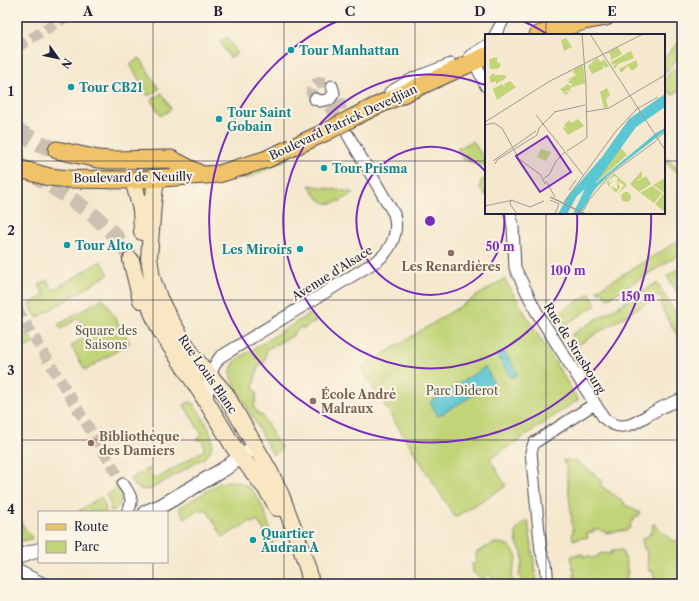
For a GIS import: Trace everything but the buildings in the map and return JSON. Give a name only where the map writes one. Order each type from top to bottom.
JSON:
[{"type":"main road","points":[[541,34],[584,21],[606,17]]},
{"type":"main road","name":"Boulevard Patrick Devedjian","points":[[202,175],[219,174],[242,168],[286,151],[328,131],[349,127],[372,108],[480,58]]},
{"type":"main road","points":[[57,150],[105,159],[170,159],[202,175]]},
{"type":"main road","name":"Boulevard de Neuilly","points":[[17,168],[58,178],[133,180],[202,175]]},
{"type":"main road","name":"Rue Louis Blanc","points":[[156,179],[149,246],[150,268],[159,298],[168,316],[194,358],[225,393],[272,474],[300,545],[311,584]]},
{"type":"main road","name":"Rue Louis Blanc","points":[[133,180],[141,212],[142,265],[145,285],[152,312],[166,339],[241,458],[272,498],[281,516],[300,584]]},
{"type":"main road","name":"Rue Louis Blanc","points":[[131,260],[142,303],[151,320],[166,339]]},
{"type":"street","points":[[496,34],[505,17]]},
{"type":"street","points":[[372,108],[389,93],[414,78],[470,56],[485,47]]},
{"type":"street","points":[[480,58],[485,81]]},
{"type":"street","points":[[322,102],[330,99],[335,93]]},
{"type":"street","name":"Avenue d'Alsace","points":[[208,405],[207,391],[211,376],[217,361],[224,354],[376,262],[384,255],[390,246],[396,231],[394,214],[349,127]]},
{"type":"street","name":"Rue de Strasbourg","points":[[510,214],[514,226],[515,268],[536,311],[596,406],[591,406],[534,443],[531,452],[541,551],[546,564],[548,584]]},
{"type":"street","points":[[596,406],[608,421],[614,425],[620,426],[634,423],[658,409],[682,399]]},
{"type":"street","points":[[148,511],[161,506],[241,458],[255,446]]},
{"type":"street","points":[[124,484],[131,495],[132,501],[128,511]]},
{"type":"street","points":[[17,557],[38,550]]},
{"type":"street","points":[[17,570],[44,584]]},
{"type":"green space","points":[[227,37],[237,53],[230,58],[220,41]]},
{"type":"green space","points":[[682,40],[682,53],[665,73],[665,58]]},
{"type":"green space","points":[[140,58],[159,89],[148,96],[130,64]]},
{"type":"green space","points":[[673,69],[682,74],[678,91],[672,95],[665,88],[665,79]]},
{"type":"green space","points":[[162,93],[171,109],[161,116],[151,100]]},
{"type":"green space","points":[[473,141],[485,160],[485,163],[483,166],[463,159],[457,149]]},
{"type":"green space","points":[[291,157],[245,180],[243,176]]},
{"type":"green space","points":[[665,158],[682,170],[682,175],[665,163]]},
{"type":"green space","points":[[485,179],[485,194],[480,187],[481,181]]},
{"type":"green space","points":[[309,185],[354,193],[340,201],[328,203],[319,198]]},
{"type":"green space","points":[[680,240],[682,244],[682,253],[607,299],[602,291],[598,293],[597,290]]},
{"type":"green space","points":[[101,261],[109,274],[37,318],[29,305],[44,295],[39,285],[47,280],[53,290]]},
{"type":"green space","points":[[682,267],[682,281],[679,283],[682,288],[682,300],[667,276]]},
{"type":"green space","name":"Parc Diderot","points":[[504,279],[578,400],[490,459],[506,486],[455,517],[361,368]]},
{"type":"green space","points":[[657,283],[682,324],[682,344],[661,307],[662,301],[659,295],[578,345],[571,335]]},
{"type":"green space","points":[[590,294],[596,305],[565,325],[558,313]]},
{"type":"green space","name":"Square des Saisons","points":[[103,298],[130,343],[85,370],[71,346],[89,335],[78,318],[61,329],[58,325]]},
{"type":"green space","points":[[311,313],[316,321],[303,329],[302,327],[293,333],[294,335],[267,349],[264,363],[258,367],[253,387],[257,394],[254,407],[259,415],[261,414],[272,432],[271,433],[282,448],[273,455],[232,380],[232,368],[239,358]]},
{"type":"green space","points":[[27,332],[34,343],[20,351],[17,350],[17,338]]},
{"type":"green space","points":[[189,402],[193,403],[209,430],[212,438],[210,452],[204,458],[151,489],[144,490],[139,488],[130,479],[149,468],[151,476],[158,478],[203,451],[203,443],[196,439],[202,435],[184,405]]},
{"type":"green space","points":[[563,460],[576,461],[603,481],[600,485],[625,503],[624,504],[640,512],[638,517],[636,516],[629,526],[631,527],[627,530],[605,533],[605,531],[601,531],[600,529],[593,530],[593,532],[587,533],[588,537],[573,540],[566,466]]},
{"type":"green space","points":[[229,481],[240,482],[249,487],[256,494],[269,525],[273,545],[257,520],[252,523],[251,521],[223,537],[206,509],[201,512],[200,509],[185,518],[179,508],[220,483]]},
{"type":"green space","points":[[120,486],[122,497],[120,504],[115,510],[111,511],[110,503],[106,495]]},
{"type":"green space","points":[[101,497],[106,511],[79,511]]},
{"type":"green space","points":[[17,517],[32,537],[31,539],[17,542]]},
{"type":"green space","points":[[528,520],[537,584],[524,584],[519,576],[523,557],[517,543],[516,532],[522,524]]},
{"type":"green space","points":[[653,524],[655,524],[655,526],[673,541],[675,540],[682,545],[682,584],[653,584],[655,583],[653,571],[649,571],[646,549],[644,549],[642,540],[644,537],[646,538],[653,529]]},
{"type":"green space","points":[[495,543],[508,546],[517,557],[511,578],[517,584],[500,584],[488,574],[483,580],[473,572],[472,564],[477,563],[477,552]]},
{"type":"green space","points":[[612,551],[623,551],[623,557],[625,557],[628,574],[626,574],[629,584],[578,584],[577,579],[575,579],[575,570],[573,569],[571,557],[573,555],[583,554],[583,557],[589,556],[591,558],[597,557],[599,554],[611,554]]},
{"type":"water","points":[[504,351],[518,374],[511,378],[497,355]]},
{"type":"water","points":[[485,367],[494,383],[438,416],[430,402]]},
{"type":"tunnel","points":[[17,47],[66,17]]},
{"type":"tunnel","points":[[315,99],[311,92],[314,85],[326,82],[332,86]]},
{"type":"tunnel","points":[[339,99],[342,112],[339,121]]},
{"type":"tunnel","points":[[329,107],[344,129]]},
{"type":"tunnel","points":[[17,131],[41,144],[57,150]]},
{"type":"tunnel","points":[[32,173],[88,211],[101,222],[123,246],[131,260]]},
{"type":"tunnel","points":[[17,309],[123,484]]},
{"type":"place","name":"Tour Manhattan","points":[[291,50]]},
{"type":"place","name":"Tour CB21","points":[[71,87]]},
{"type":"place","name":"Tour Saint Gobain","points":[[219,119]]},
{"type":"place","name":"Tour Prisma","points":[[324,168]]},
{"type":"place","name":"Tour Alto","points":[[67,245]]},
{"type":"place","name":"Les Miroirs","points":[[300,249]]},
{"type":"place","name":"Les Renardières","points":[[451,253]]},
{"type":"place","name":"École André Malraux","points":[[313,401]]},
{"type":"place","name":"Bibliothèque des Damiers","points":[[91,443]]},
{"type":"place","name":"Quartier Audran A","points":[[253,540]]}]
